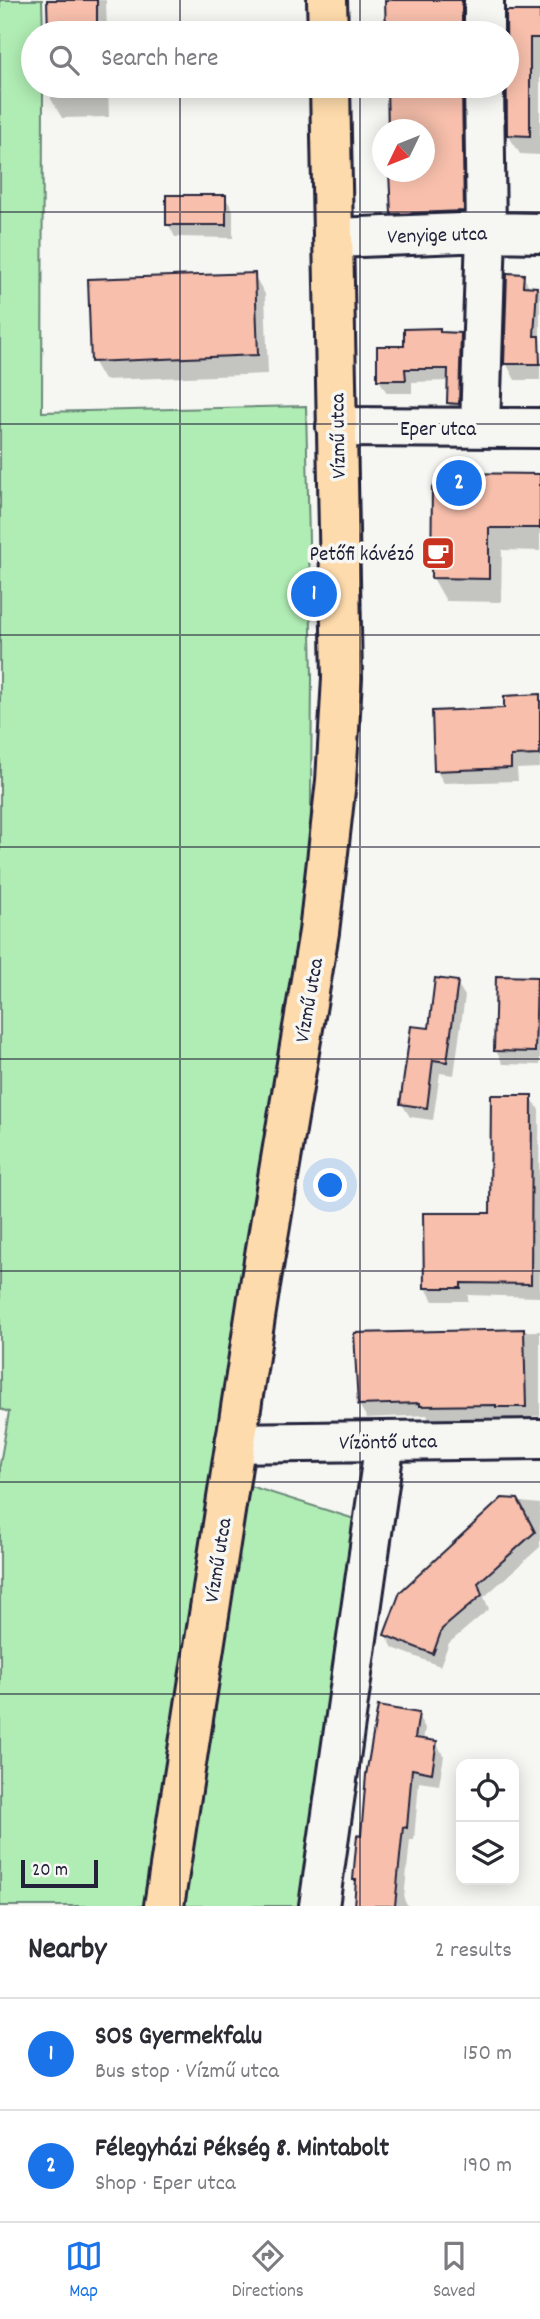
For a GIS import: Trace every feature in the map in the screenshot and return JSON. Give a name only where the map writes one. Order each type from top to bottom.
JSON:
[{"type":"main road","points":[[327,0],[328,21]]},
{"type":"main road","name":"Vízmű utca","points":[[164,1906],[235,1443],[319,932],[335,781],[342,678],[330,98]]},
{"type":"street","points":[[484,0],[484,21]]},
{"type":"street","points":[[480,427],[485,232],[484,98]]},
{"type":"street","name":"Venyige utca","points":[[335,238],[485,232],[540,233]]},
{"type":"street","name":"Eper utca","points":[[336,427],[540,428]]},
{"type":"street","name":"Vízöntő utca","points":[[235,1443],[540,1439]]},
{"type":"street","points":[[319,1906],[385,1441]]},
{"type":"green space","points":[[0,0],[42,0],[43,21],[21,21],[21,98],[43,98],[42,412],[306,406],[312,677],[310,911],[218,1476],[383,1528],[317,1906],[0,1906],[0,1464],[9,1412],[0,1409]]},
{"type":"building","points":[[47,0],[97,0],[97,21],[48,21]]},
{"type":"building","points":[[385,0],[462,0],[462,21],[386,21]]},
{"type":"building","points":[[506,11],[540,11],[540,38],[530,38],[530,136],[507,135],[507,98],[519,98],[519,21],[506,21]]},
{"type":"building","points":[[387,98],[462,98],[464,211],[391,214],[389,182],[435,182],[435,119],[388,119]]},
{"type":"building","points":[[166,195],[226,195],[226,225],[166,225]]},
{"type":"building","points":[[255,273],[258,355],[91,362],[88,279]]},
{"type":"building","points":[[507,273],[524,274],[523,286],[537,287],[534,336],[539,336],[540,364],[504,364]]},
{"type":"building","points":[[440,328],[440,332],[461,333],[459,404],[447,403],[448,369],[405,369],[406,380],[377,380],[377,346],[404,346],[404,329]]},
{"type":"building","points":[[447,473],[540,474],[540,528],[489,528],[489,579],[431,578],[432,488]]},
{"type":"building","points":[[540,694],[540,755],[511,756],[511,768],[434,771],[432,711],[504,708],[504,696]]},
{"type":"building","points":[[496,976],[537,977],[535,1052],[494,1051]]},
{"type":"building","points":[[435,978],[458,981],[447,1062],[433,1060],[427,1108],[400,1104],[411,1026],[429,1028]]},
{"type":"building","points":[[491,1095],[532,1095],[531,1284],[461,1283],[461,1288],[424,1288],[423,1213],[490,1213]]},
{"type":"building","points":[[524,1329],[526,1407],[420,1406],[420,1403],[358,1405],[354,1333]]},
{"type":"building","points":[[502,1498],[518,1499],[535,1532],[478,1583],[482,1595],[442,1629],[433,1654],[384,1635],[400,1592]]},
{"type":"building","points":[[378,1706],[419,1713],[415,1738],[437,1741],[432,1773],[412,1769],[407,1828],[403,1827],[395,1906],[354,1906],[357,1835],[361,1836],[366,1775]]},
{"type":"place","name":"Félegyházi Pékség 8. Mintabolt","points":[[459,483]]},
{"type":"place","name":"Petőfi kávézó","points":[[438,553]]},
{"type":"place","name":"SOS Gyermekfalu","points":[[314,594]]}]
